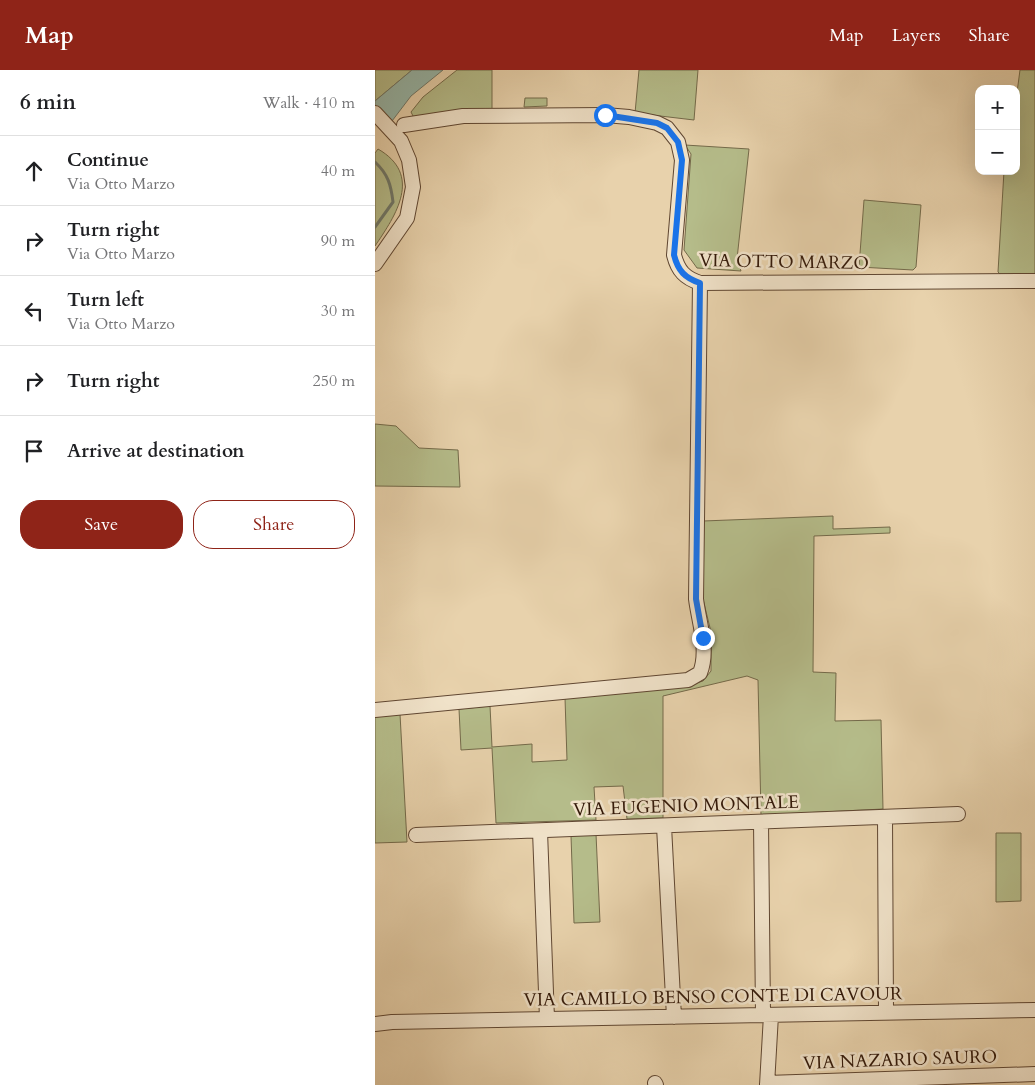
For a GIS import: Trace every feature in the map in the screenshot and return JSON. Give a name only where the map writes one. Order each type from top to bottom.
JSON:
[{"type":"street","points":[[375,113],[397,135],[406,150],[411,170],[413,195],[407,218],[375,264]]},
{"type":"street","name":"VIA OTTO MARZO","points":[[404,125],[463,116],[605,115],[633,118],[667,128],[678,142],[682,160],[674,243],[675,260],[682,274],[700,283],[1035,281]]},
{"type":"street","points":[[375,710],[688,680],[700,673],[703,638],[696,599],[700,283]]},
{"type":"street","name":"VIA EUGENIO MONTALE","points":[[416,835],[958,814]]},
{"type":"street","points":[[885,817],[886,1012]]},
{"type":"street","points":[[761,822],[767,1015],[767,1084]]},
{"type":"street","points":[[664,826],[674,1016]]},
{"type":"street","points":[[539,830],[547,1019]]},
{"type":"street","name":"VIA CAMILLO BENSO CONTE DI CAVOUR","points":[[375,1024],[393,1022],[674,1016],[1035,1010]]},
{"type":"street","name":"VIA CAMILLO BENSO CONTE DI CAVOUR","points":[[375,1020],[393,1022]]},
{"type":"street","name":"VIA NAZARIO SAURO","points":[[767,1084],[1035,1074]]},
{"type":"green space","points":[[375,70],[412,70],[375,101]]},
{"type":"green space","points":[[457,70],[492,70],[492,109],[436,113],[414,118],[411,112],[423,97]]},
{"type":"green space","points":[[639,70],[698,70],[694,120],[635,113]]},
{"type":"green space","points":[[1020,70],[1035,70],[1035,275],[1000,274],[998,272],[1004,175],[1020,175],[1020,85],[1018,85]]},
{"type":"green space","points":[[525,98],[547,98],[547,106],[524,107]]},
{"type":"green space","points":[[685,145],[749,149],[737,259],[741,271],[697,268],[684,250],[691,154]]},
{"type":"green space","points":[[378,149],[392,159],[399,171],[402,183],[397,209],[375,246],[375,153]]},
{"type":"green space","points":[[864,200],[921,205],[916,267],[913,270],[859,267]]},
{"type":"green space","points":[[375,424],[396,426],[419,448],[458,450],[460,487],[375,486]]},
{"type":"green space","points":[[833,516],[833,529],[890,527],[890,533],[814,536],[813,672],[836,673],[835,721],[881,720],[883,809],[761,815],[758,680],[747,676],[663,696],[663,818],[627,819],[623,786],[594,787],[596,820],[496,823],[492,748],[461,750],[459,709],[490,706],[492,747],[532,744],[532,762],[567,760],[565,698],[662,689],[696,683],[703,681],[711,671],[711,632],[703,599],[703,521]]},
{"type":"green space","points":[[400,714],[407,842],[375,843],[375,717]]},
{"type":"green space","points":[[996,833],[1021,833],[1021,901],[996,902]]},
{"type":"green space","points":[[596,834],[600,922],[574,923],[571,836]]},
{"type":"shaded area","points":[[412,70],[443,70],[411,96],[392,121],[375,106],[375,101]]},
{"type":"waterway","points":[[375,162],[388,180],[393,202],[375,227]]},
{"type":"route","points":[[605,115],[629,117],[657,123],[667,128],[673,134],[681,151],[682,160],[674,255],[677,266],[682,274],[700,283],[696,599],[703,638]]}]
